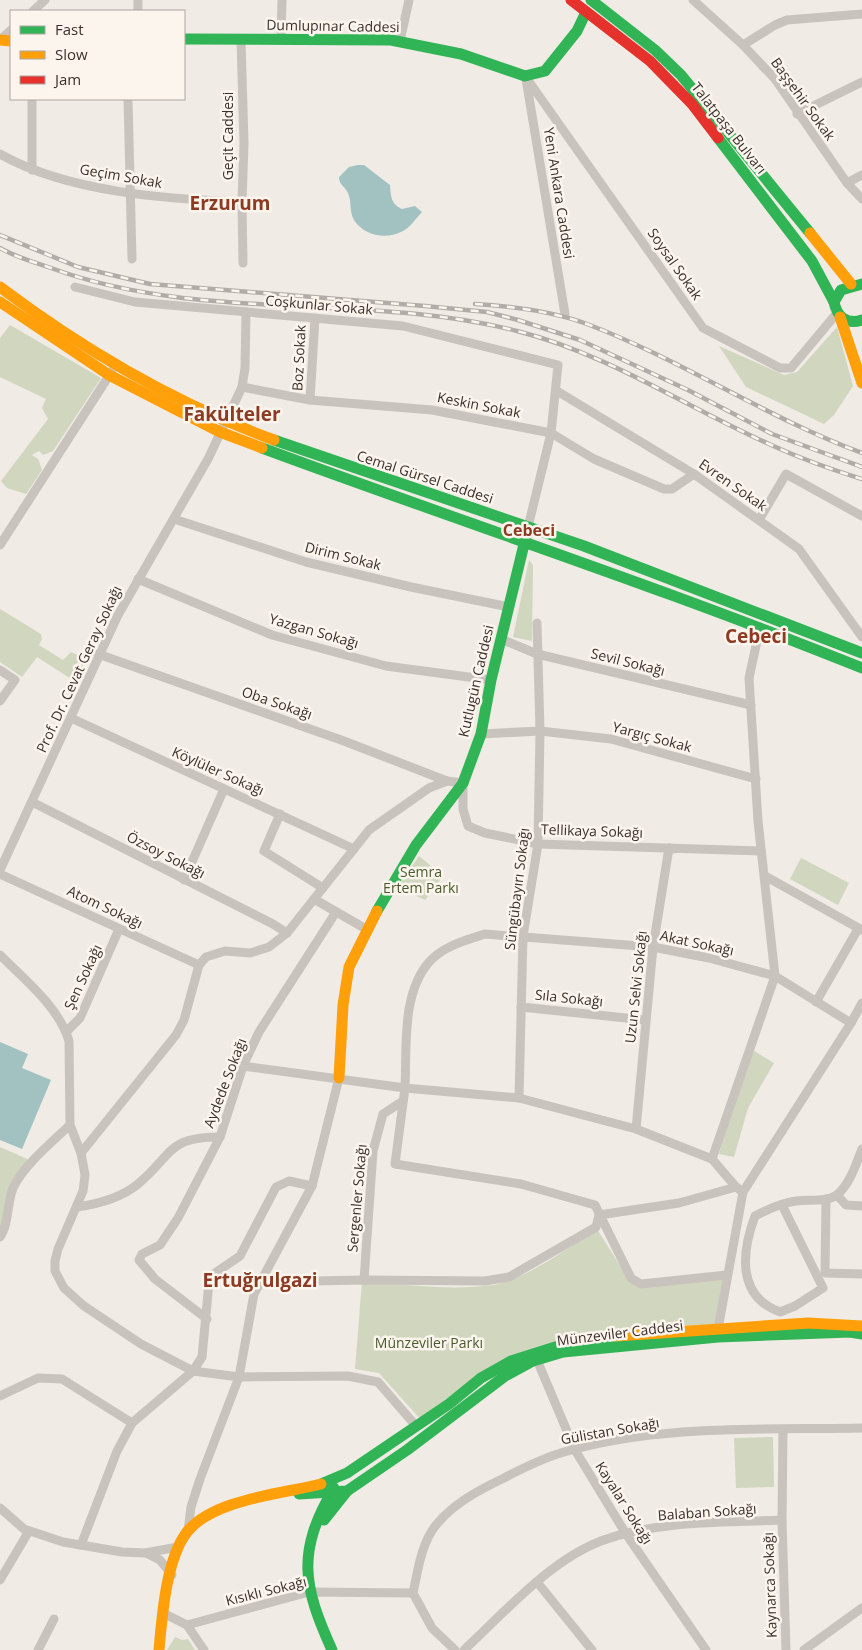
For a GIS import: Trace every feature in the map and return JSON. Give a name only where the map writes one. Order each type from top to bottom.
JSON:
[{"type":"main road","points":[[525,76],[544,71],[577,31],[582,3]]},
{"type":"main road","name":"Talatpaşa Bulvarı","points":[[582,3],[655,50],[681,75],[858,285]]},
{"type":"main road","name":"Talatpaşa Bulvarı","points":[[582,3],[650,60],[692,104],[812,261],[837,311],[862,383]]},
{"type":"main road","name":"Dumlupınar Caddesi","points":[[185,39],[400,41],[461,54],[525,76]]},
{"type":"main road","points":[[858,285],[838,292],[837,311],[849,322],[862,320]]},
{"type":"main road","name":"Cemal Gürsel Caddesi","points":[[0,288],[112,371],[224,421],[345,466],[528,527],[862,653]]},
{"type":"main road","name":"Cemal Gürsel Caddesi","points":[[0,302],[112,371],[220,432],[760,627],[862,668]]},
{"type":"main road","name":"Kutlugün Caddesi","points":[[339,1078],[343,1005],[350,967],[366,929],[416,846],[463,783],[481,734],[491,680],[528,527]]},
{"type":"main road","name":"Münzeviler Caddesi","points":[[159,1650],[163,1613],[178,1548],[188,1531],[226,1507],[321,1484],[342,1476],[450,1404],[486,1375],[530,1352],[643,1333],[763,1325],[862,1326]]},
{"type":"main road","name":"Münzeviler Caddesi","points":[[272,1495],[347,1491],[407,1450],[505,1376],[537,1360],[563,1352],[718,1337],[850,1332],[862,1334]]},
{"type":"main road","points":[[314,1533],[347,1491],[342,1476]]},
{"type":"main road","points":[[332,1650],[309,1592],[308,1557],[314,1533],[323,1511],[331,1493],[342,1476]]},
{"type":"main road","points":[[316,1494],[321,1500],[323,1511]]},
{"type":"street","points":[[34,10],[46,0]]},
{"type":"street","points":[[281,39],[282,0]]},
{"type":"street","points":[[400,41],[409,0]]},
{"type":"street","name":"Başşehir Sokak","points":[[693,0],[743,45],[774,78],[797,114],[847,183],[862,199]]},
{"type":"street","points":[[743,45],[774,25],[787,20],[862,14]]},
{"type":"street","points":[[0,40],[10,31]]},
{"type":"street","name":"Geçit Caddesi","points":[[241,40],[244,143],[242,202],[243,263]]},
{"type":"street","name":"Soysal Sokak","points":[[525,76],[703,328],[780,368],[791,368],[837,311]]},
{"type":"street","name":"Yeni Ankara Caddesi","points":[[525,76],[565,314]]},
{"type":"street","points":[[797,114],[862,82]]},
{"type":"street","points":[[32,100],[32,170]]},
{"type":"street","points":[[128,100],[132,259]]},
{"type":"street","name":"Geçim Sokak","points":[[0,154],[32,170],[79,183],[172,199],[242,202]]},
{"type":"street","points":[[847,183],[862,175]]},
{"type":"street","name":"Coşkunlar Sokak","points":[[75,288],[135,302],[403,326],[558,365],[557,391]]},
{"type":"street","points":[[220,432],[242,387],[245,368],[246,312]]},
{"type":"street","name":"Boz Sokak","points":[[310,400],[315,318]]},
{"type":"street","points":[[0,545],[112,371]]},
{"type":"street","name":"Keskin Sokak","points":[[242,387],[310,400],[432,410],[551,433],[594,459],[656,487],[672,489],[694,474]]},
{"type":"street","points":[[528,527],[533,498],[540,485],[551,433],[557,391]]},
{"type":"street","name":"Evren Sokak","points":[[557,391],[694,474],[799,549],[862,637]]},
{"type":"street","name":"Prof. Dr. Cevat Geray Sokağı","points":[[0,870],[71,718],[98,654],[138,579],[208,459],[220,432]]},
{"type":"street","points":[[759,520],[786,474],[862,516]]},
{"type":"street","name":"Dirim Sokak","points":[[174,519],[306,562],[509,607]]},
{"type":"street","name":"Yazgan Sokağı","points":[[138,579],[272,635],[386,666],[491,680]]},
{"type":"street","name":"Süngübayırı Sokağı","points":[[518,1098],[523,936],[538,844],[540,731],[537,654],[538,623]]},
{"type":"street","points":[[712,1158],[775,976],[762,851],[751,706],[750,678],[760,627]]},
{"type":"street","name":"Sevil Sokağı","points":[[502,639],[537,654],[751,706]]},
{"type":"street","name":"Oba Sokağı","points":[[98,654],[344,741],[447,780],[463,783]]},
{"type":"street","points":[[0,670],[15,680],[0,701]]},
{"type":"street","name":"Köylüler Sokağı","points":[[71,718],[354,849]]},
{"type":"street","name":"Yargıç Sokak","points":[[481,734],[540,731],[618,740],[756,779]]},
{"type":"street","points":[[81,1153],[176,1035],[184,1020],[199,965],[206,957],[225,951],[250,954],[269,947],[287,933],[369,830],[429,788],[447,780]]},
{"type":"street","name":"Tellikaya Sokağı","points":[[463,783],[462,809],[468,826],[485,833],[538,844],[762,851]]},
{"type":"street","points":[[184,880],[224,788]]},
{"type":"street","name":"Özsoy Sokağı","points":[[32,802],[273,924],[287,933]]},
{"type":"street","points":[[280,814],[264,851],[323,888]]},
{"type":"street","name":"Uzun Selvi Sokağı","points":[[636,1129],[653,947],[669,848]]},
{"type":"street","name":"Atom Sokağı","points":[[0,874],[199,965]]},
{"type":"street","points":[[765,876],[860,930],[816,1002]]},
{"type":"street","points":[[314,899],[366,929]]},
{"type":"street","name":"Aydede Sokağı","points":[[206,1319],[155,1279],[139,1260],[142,1254],[160,1245],[178,1218],[220,1137],[243,1066],[259,1032],[336,912]]},
{"type":"street","name":"Şen Sokağı","points":[[66,1032],[80,1018],[120,929]]},
{"type":"street","name":"Akat Sokağı","points":[[600,1215],[595,1205],[521,1184],[395,1164],[405,1088],[409,1010],[419,977],[430,961],[462,941],[485,934],[523,936],[587,944],[653,947],[709,958],[775,976],[851,1023]]},
{"type":"street","points":[[0,955],[44,1001],[66,1032],[69,1042],[70,1125],[81,1153],[85,1176],[83,1191],[58,1249],[55,1261],[55,1271],[64,1288],[84,1306],[141,1344],[193,1371],[239,1377],[348,1376],[378,1382],[416,1426]]},
{"type":"street","points":[[718,1329],[739,1189],[851,1023],[862,1002]]},
{"type":"street","name":"Sıla Sokağı","points":[[521,1007],[645,1020]]},
{"type":"street","points":[[243,1066],[405,1088],[518,1098],[636,1129],[712,1158],[739,1189]]},
{"type":"street","points":[[188,1531],[191,1507],[200,1478],[239,1377],[254,1294],[312,1186],[339,1078]]},
{"type":"street","name":"Sergenler Sokağı","points":[[364,1280],[373,1151],[383,1114],[403,1101]]},
{"type":"street","points":[[0,1237],[13,1189],[19,1178],[70,1125]]},
{"type":"street","points":[[77,1207],[95,1204],[126,1192],[180,1143],[197,1137],[220,1137]]},
{"type":"street","points":[[782,1204],[823,1288],[795,1306],[780,1312],[767,1307],[753,1291],[744,1263],[748,1235],[755,1216],[782,1204],[795,1201],[826,1200],[837,1195],[849,1180],[862,1149]]},
{"type":"street","points":[[81,1545],[117,1451],[132,1423],[193,1371],[202,1357],[209,1282],[215,1273],[240,1256],[276,1187],[289,1181],[312,1186]]},
{"type":"street","points":[[600,1215],[679,1202],[739,1189]]},
{"type":"street","points":[[837,1195],[846,1205],[862,1206]]},
{"type":"street","points":[[826,1200],[825,1273],[862,1274]]},
{"type":"street","points":[[600,1215],[631,1278],[641,1284],[727,1275]]},
{"type":"street","points":[[262,1282],[364,1280],[485,1281],[509,1277],[596,1227],[600,1215]]},
{"type":"street","name":"Kayalar Sokağı","points":[[537,1360],[575,1450],[626,1534],[706,1650]]},
{"type":"street","points":[[0,1396],[38,1378],[62,1379],[132,1423]]},
{"type":"street","name":"Gülistan Sokağı","points":[[413,1593],[425,1545],[436,1526],[460,1502],[478,1490],[518,1471],[575,1450],[618,1441],[692,1432],[862,1428]]},
{"type":"street","name":"Kaynarca Sokağı","points":[[783,1430],[782,1520],[786,1650]]},
{"type":"street","points":[[0,1508],[28,1530],[63,1542],[122,1552],[146,1553],[178,1548]]},
{"type":"street","name":"Balaban Sokağı","points":[[464,1650],[537,1582],[567,1560],[600,1542],[626,1534],[676,1525],[782,1520]]},
{"type":"street","points":[[0,1580],[28,1530]]},
{"type":"street","points":[[146,1553],[160,1560],[172,1575]]},
{"type":"street","points":[[537,1582],[592,1650]]},
{"type":"street","name":"Kısıklı Sokağı","points":[[187,1625],[309,1592],[413,1593]]},
{"type":"street","points":[[413,1593],[432,1628],[455,1650]]},
{"type":"street","points":[[804,1650],[862,1608]]},
{"type":"street","points":[[163,1613],[187,1625],[204,1650]]},
{"type":"street","points":[[38,1650],[54,1619]]},
{"type":"green space","points":[[10,325],[101,378],[53,451],[43,455],[39,451],[32,455],[38,459],[42,470],[26,494],[7,488],[1,481],[48,419],[42,408],[46,399],[0,377],[0,338]]},
{"type":"green space","points":[[837,327],[853,386],[834,415],[824,424],[746,387],[719,346],[784,375],[797,372]]},
{"type":"green space","points":[[529,560],[533,565],[532,641],[513,637]]},
{"type":"green space","points":[[0,609],[41,634],[42,639],[39,645],[63,660],[71,652],[86,659],[76,682],[37,657],[22,677],[0,662]]},
{"type":"green space","name":"Semra Ertem Parkı","points":[[419,856],[443,876],[425,900],[398,887]]},
{"type":"green space","points":[[801,858],[849,883],[838,905],[790,879]]},
{"type":"green space","points":[[751,1049],[774,1063],[748,1108],[734,1157],[719,1154]]},
{"type":"green space","points":[[0,1147],[34,1162],[19,1179],[0,1237]]},
{"type":"green space","name":"Münzeviler Parkı","points":[[597,1229],[629,1280],[723,1280],[715,1326],[528,1350],[422,1421],[379,1373],[355,1369],[362,1282],[444,1287],[493,1285],[506,1282],[533,1270]]},
{"type":"green space","points":[[773,1437],[774,1487],[736,1488],[734,1438]]},
{"type":"green space","points":[[175,1637],[182,1640],[188,1639],[195,1650],[167,1650]]},
{"type":"water","points":[[364,165],[390,185],[392,200],[398,207],[402,209],[415,206],[422,212],[411,225],[397,234],[383,236],[370,233],[358,225],[354,220],[349,196],[339,177],[349,167]]},
{"type":"water","points":[[0,1042],[28,1054],[22,1068],[51,1080],[22,1149],[0,1140]]},
{"type":"railway","points":[[0,235],[78,267],[150,284],[487,312],[518,320],[580,340],[688,390],[772,434],[862,467]]},
{"type":"railway","points":[[0,248],[51,268],[108,285],[165,296],[282,306],[401,312],[459,319],[517,331],[583,353],[780,449],[862,479]]},
{"type":"railway","points":[[475,304],[532,310],[587,324],[657,354],[792,423],[862,453]]},
{"type":"traffic: fast","points":[[591,0],[655,50],[681,75],[810,233]]},
{"type":"traffic: fast","points":[[185,39],[391,40],[461,54],[525,76],[545,71],[577,31],[586,12]]},
{"type":"traffic: fast","points":[[718,138],[812,261],[834,302]]},
{"type":"traffic: fast","points":[[862,284],[841,290],[834,302],[840,316],[852,321],[862,320]]},
{"type":"traffic: fast","points":[[274,440],[584,546],[862,653]]},
{"type":"traffic: fast","points":[[262,448],[713,610],[862,668]]},
{"type":"traffic: fast","points":[[377,911],[416,845],[463,783],[481,734],[491,680],[527,532]]},
{"type":"traffic: fast","points":[[299,1494],[347,1491],[407,1450],[505,1376],[533,1361],[563,1352],[718,1337],[850,1332],[862,1334]]},
{"type":"traffic: fast","points":[[321,1484],[347,1473],[449,1404],[481,1378],[511,1361],[568,1343],[616,1336]]},
{"type":"traffic: fast","points":[[332,1650],[315,1607],[308,1569],[309,1551],[314,1531],[334,1488]]},
{"type":"traffic: fast","points":[[324,1520],[347,1491]]},
{"type":"traffic: slow","points":[[0,40],[10,41]]},
{"type":"traffic: slow","points":[[810,233],[851,284]]},
{"type":"traffic: slow","points":[[0,287],[65,333],[131,374],[201,409],[274,440]]},
{"type":"traffic: slow","points":[[0,302],[109,375],[220,432],[262,448]]},
{"type":"traffic: slow","points":[[840,317],[862,383]]},
{"type":"traffic: slow","points":[[339,1078],[343,1005],[349,967],[377,911]]},
{"type":"traffic: slow","points":[[616,1336],[808,1323],[862,1326]]},
{"type":"traffic: slow","points":[[159,1650],[166,1589],[170,1572],[174,1557],[187,1532],[213,1512],[231,1505],[249,1499],[321,1484]]},
{"type":"traffic: jam","points":[[571,0],[650,61],[692,104],[718,138]]},
{"type":"district","name":"Erzurum","points":[[230,203]]},
{"type":"district","name":"Fakülteler","points":[[232,414]]},
{"type":"district","name":"Cebeci","points":[[529,530]]},
{"type":"district","name":"Cebeci","points":[[756,636]]},
{"type":"district","name":"Ertuğrulgazi","points":[[260,1280]]}]
